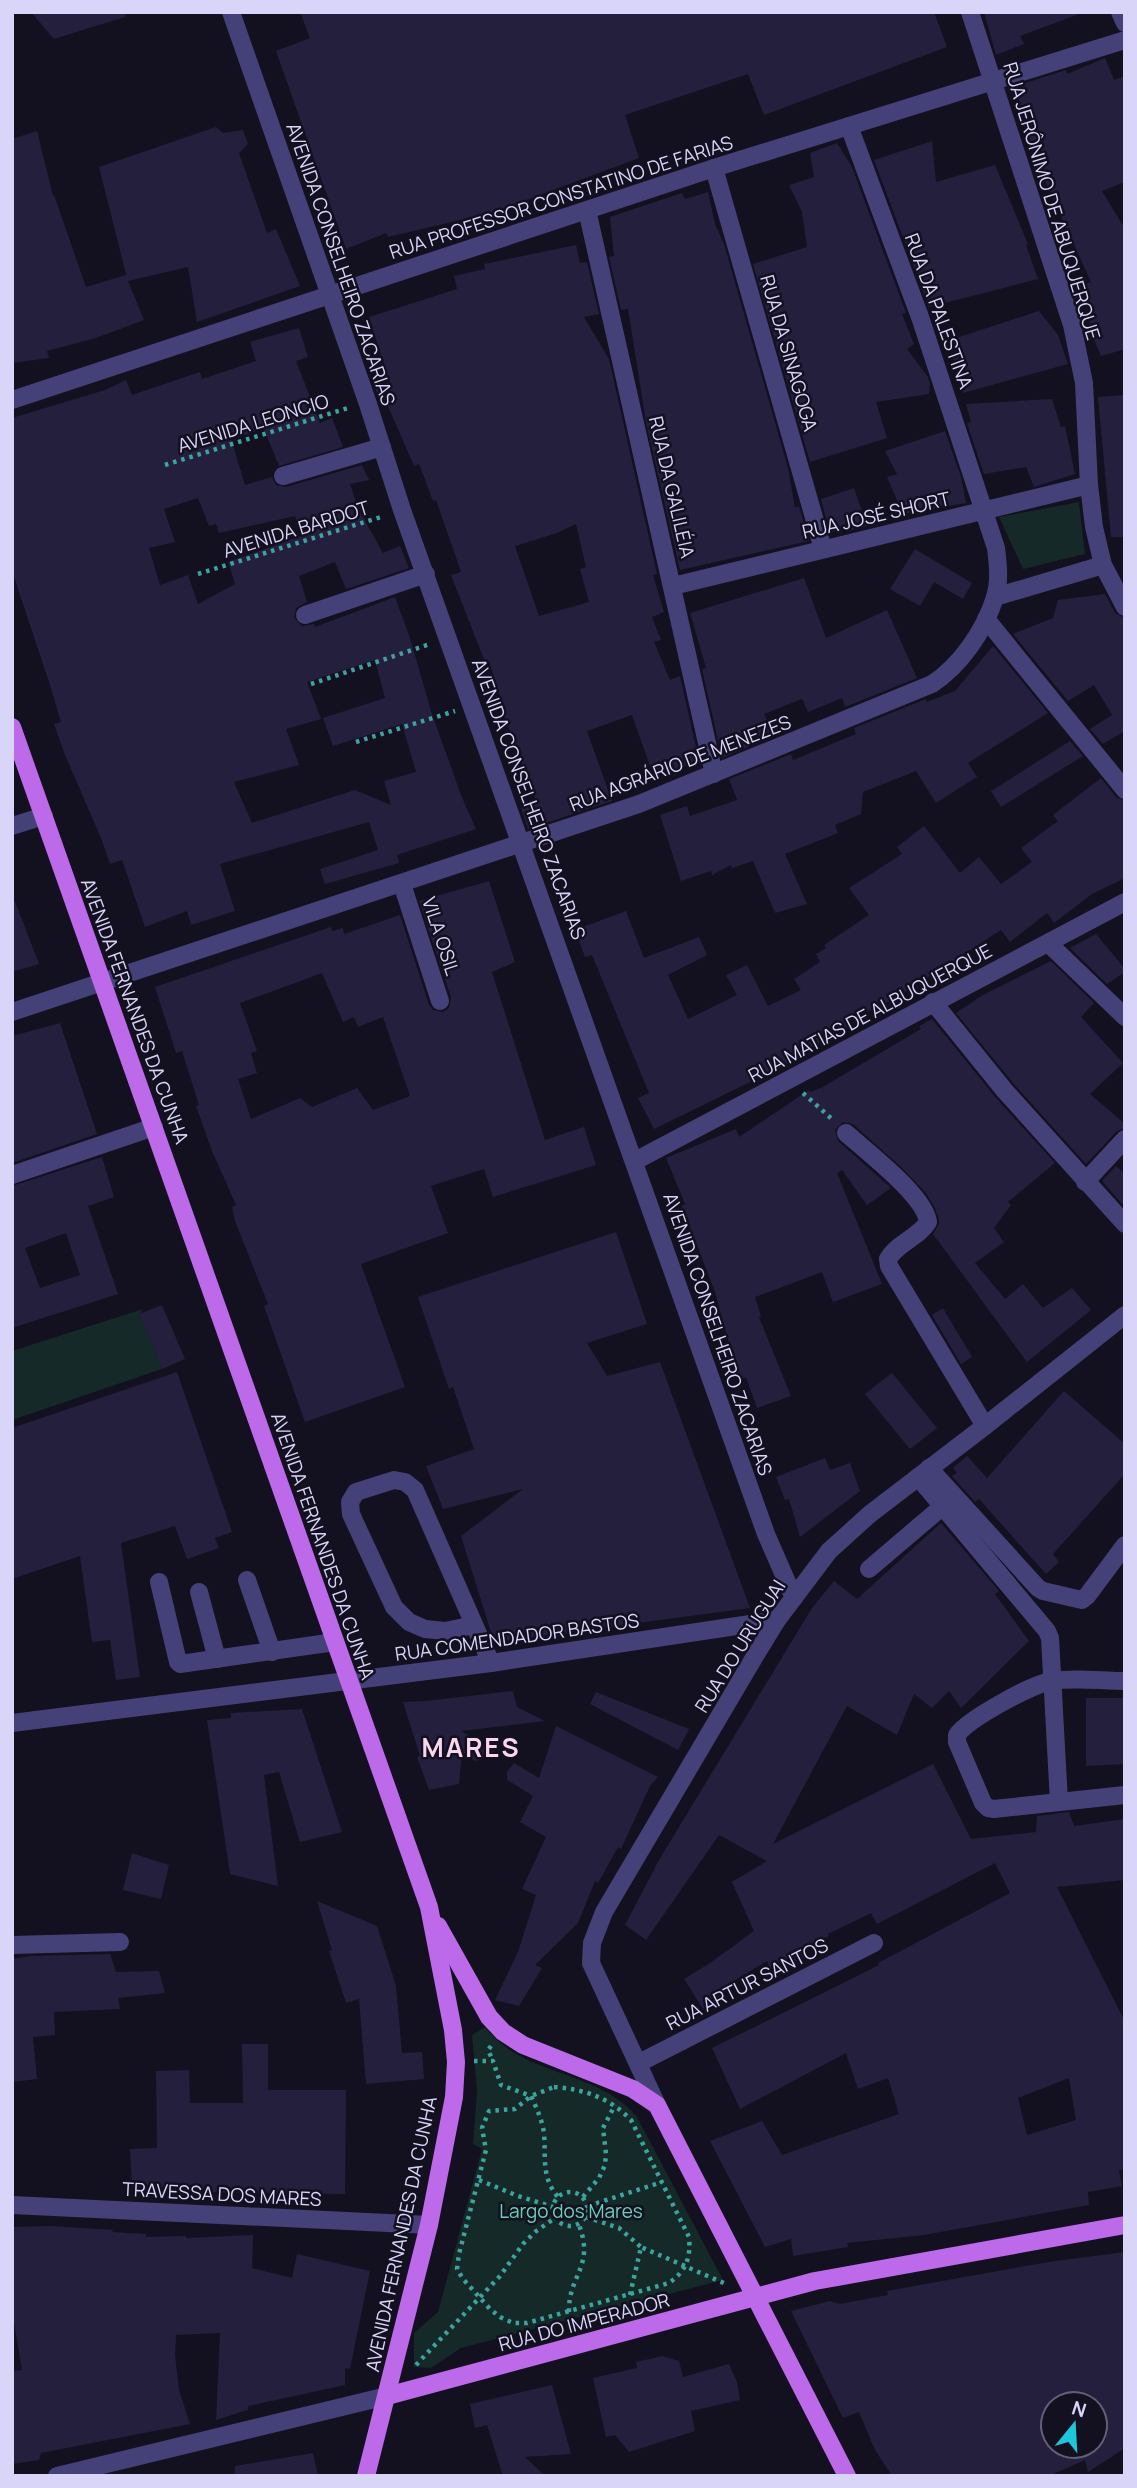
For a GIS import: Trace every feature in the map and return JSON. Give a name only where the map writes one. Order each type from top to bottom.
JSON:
[{"type":"main road","name":"AVENIDA FERNANDES DA CUNHA","points":[[12,727],[429,1907],[448,2000],[456,2062],[451,2120],[429,2225],[366,2476]]},
{"type":"main road","points":[[429,1907],[484,2008],[503,2032],[523,2045],[633,2089],[657,2105],[847,2476]]},
{"type":"main road","name":"RUA DO IMPERADOR","points":[[387,2396],[844,2275],[1125,2225]]},
{"type":"street","name":"AVENIDA CONSELHEIRO ZACARIAS","points":[[231,12],[402,510],[766,1534],[794,1598]]},
{"type":"street","name":"RUA JERÔNIMO DE ABUQUERQUE","points":[[970,12],[1072,325],[1084,383],[1088,485],[1094,527],[1103,565],[1125,607]]},
{"type":"street","points":[[1120,12],[1125,23]]},
{"type":"street","name":"RUA PROFESSOR CONSTATINO DE FARIAS","points":[[12,400],[715,168],[1125,40]]},
{"type":"street","name":"RUA DA PALESTINA","points":[[849,126],[920,317],[986,510]]},
{"type":"street","name":"RUA DA SINAGOGA","points":[[715,168],[823,549]]},
{"type":"street","name":"RUA DA GALILÉIA","points":[[587,210],[714,774]]},
{"type":"street","points":[[283,476],[382,447]]},
{"type":"street","name":"RUA JOSÉ SHORT","points":[[673,586],[1088,485]]},
{"type":"street","name":"RUA AGRÁRIO DE MENEZES","points":[[12,1012],[523,845],[639,804],[932,684],[949,673],[963,658],[995,597],[999,572],[986,510]]},
{"type":"street","points":[[995,597],[1103,565]]},
{"type":"street","points":[[305,615],[426,574]]},
{"type":"street","points":[[986,618],[1125,790]]},
{"type":"street","points":[[12,826],[44,816]]},
{"type":"street","name":"VILA OSIL","points":[[402,884],[440,1001]]},
{"type":"street","name":"RUA MATIAS DE ALBUQUERQUE","points":[[635,1161],[1125,902]]},
{"type":"street","points":[[1048,943],[1125,1017]]},
{"type":"street","points":[[933,1002],[1005,1091],[1125,1224]]},
{"type":"street","points":[[12,1175],[154,1127]]},
{"type":"street","points":[[846,1133],[908,1189],[927,1214],[929,1222],[891,1253],[889,1266],[985,1426]]},
{"type":"street","points":[[1085,1182],[1125,1139]]},
{"type":"street","name":"RUA DO URUGUAI","points":[[657,2105],[592,1963],[592,1943],[604,1912],[776,1620],[829,1550],[870,1514],[1125,1315]]},
{"type":"street","points":[[924,1473],[943,1506],[1050,1638],[1059,1802]]},
{"type":"street","points":[[924,1473],[1044,1591],[1082,1600],[1125,1545]]},
{"type":"street","points":[[474,1625],[445,1631],[425,1629],[409,1622],[394,1607],[351,1514],[350,1502],[356,1492],[394,1480],[405,1482],[415,1490],[491,1663]]},
{"type":"street","points":[[869,1569],[943,1506]]},
{"type":"street","points":[[247,1580],[272,1652]]},
{"type":"street","points":[[159,1582],[177,1662],[184,1665],[335,1642]]},
{"type":"street","points":[[199,1592],[217,1659]]},
{"type":"street","name":"RUA COMENDADOR BASTOS","points":[[12,1723],[491,1663],[776,1620]]},
{"type":"street","points":[[1125,1681],[1051,1681],[991,1708],[961,1729],[957,1735],[957,1742],[988,1808],[1125,1795]]},
{"type":"street","points":[[12,1945],[120,1942]]},
{"type":"street","name":"RUA ARTUR SANTOS","points":[[639,2063],[874,1943]]},
{"type":"street","name":"TRAVESSA DOS MARES","points":[[12,2205],[429,2225]]},
{"type":"street","name":"RUA DO IMPERADOR","points":[[57,2476],[387,2396]]},
{"type":"path","name":"AVENIDA LEONCIO","points":[[165,465],[351,407]]},
{"type":"path","name":"AVENIDA BARDOT","points":[[198,574],[402,510]]},
{"type":"path","points":[[311,684],[449,637]]},
{"type":"path","points":[[356,742],[458,710]]},
{"type":"path","points":[[789,1081],[846,1133]]},
{"type":"path","points":[[456,2062],[493,2061],[501,2085],[531,2096],[542,2125],[546,2177],[558,2197]]},
{"type":"path","points":[[554,2087],[562,2088],[605,2099],[631,2120],[689,2237],[690,2252],[686,2267],[680,2275],[669,2283],[630,2296],[527,2323],[513,2323],[500,2318],[480,2297],[457,2269],[486,2150],[482,2128],[489,2111],[515,2109],[531,2096],[554,2087]]},
{"type":"path","points":[[583,2197],[599,2178],[604,2165],[606,2154],[603,2128],[615,2105]]},
{"type":"path","points":[[479,2180],[553,2207]]},
{"type":"path","points":[[588,2206],[662,2182]]},
{"type":"path","points":[[572,2192],[583,2197],[588,2206],[586,2217],[579,2225],[568,2227],[558,2222],[552,2212],[554,2201],[558,2197],[572,2192]]},
{"type":"path","points":[[586,2217],[619,2228],[641,2247],[755,2297]]},
{"type":"path","points":[[415,2367],[507,2268],[535,2232],[555,2218]]},
{"type":"path","points":[[569,2312],[569,2300],[585,2254],[584,2238],[579,2225]]},
{"type":"path","points":[[630,2296],[641,2247]]},
{"type":"green space","points":[[1079,502],[1085,554],[1023,569],[999,517]]},
{"type":"green space","points":[[143,1309],[140,1314],[162,1369],[12,1420],[12,1351]]},
{"type":"green space","name":"Largo dos Mares","points":[[485,2027],[513,2052],[597,2087],[612,2095],[637,2117],[723,2280],[461,2348],[431,2368],[414,2367],[414,2333],[438,2312],[482,2149],[473,2144],[477,2091],[472,2035]]},
{"type":"building","points":[[31,12],[125,12],[125,17],[54,39]]},
{"type":"building","points":[[300,12],[934,12],[947,47],[764,115],[748,74],[625,115],[639,158],[494,212],[388,237],[386,233],[346,249],[276,51],[310,38]]},
{"type":"building","points":[[984,12],[1079,14],[1020,36],[1024,44],[996,55]]},
{"type":"building","points":[[1105,58],[1114,80],[1125,76],[1125,182],[1102,191],[1125,229],[1125,349],[1101,356],[1091,333],[1085,285],[1091,282],[1037,163],[1024,125],[1016,86],[1066,70],[1067,74]]},
{"type":"building","points":[[216,127],[223,133],[243,130],[248,144],[239,153],[267,233],[276,229],[300,286],[197,322],[188,267],[128,281],[144,320],[96,338],[47,351],[49,358],[12,363],[12,139],[37,131],[53,196],[86,287],[126,275],[127,278],[99,167]]},
{"type":"building","points":[[932,141],[936,182],[995,165],[1028,244],[1026,245],[1038,279],[929,307],[874,160]]},
{"type":"building","points":[[837,143],[852,167],[906,313],[902,314],[914,344],[907,349],[928,377],[930,384],[929,394],[876,402],[887,438],[810,462],[753,264],[807,247],[802,212],[789,185],[814,177],[810,153]]},
{"type":"building","points":[[708,192],[715,224],[724,244],[788,468],[795,508],[799,506],[809,541],[680,570],[646,422],[628,309],[621,310],[609,257],[614,256],[610,217],[682,193],[685,199]]},
{"type":"building","points":[[576,245],[580,263],[587,262],[599,314],[584,317],[609,359],[657,574],[653,575],[664,612],[652,617],[661,640],[654,642],[670,680],[680,676],[699,761],[654,777],[632,715],[587,731],[612,801],[528,829],[521,808],[537,803],[503,713],[505,712],[489,661],[485,662],[451,575],[461,572],[436,500],[433,501],[419,464],[414,466],[387,404],[382,406],[375,388],[390,383],[369,317],[457,289],[454,276],[485,269],[484,264]],"holes":[[[576,524],[586,567],[580,569],[589,602],[539,616],[515,546]]]},
{"type":"building","points":[[1039,311],[1058,335],[1068,364],[963,393],[953,359],[959,337]]},
{"type":"building","points":[[299,328],[308,357],[296,361],[320,423],[332,418],[343,447],[279,466],[264,429],[231,439],[245,485],[272,477],[276,485],[286,487],[362,465],[369,480],[350,484],[358,508],[383,553],[400,546],[409,568],[346,589],[335,562],[299,576],[307,602],[296,608],[294,618],[302,626],[314,624],[315,627],[395,597],[432,714],[476,829],[397,855],[399,863],[325,884],[320,869],[378,850],[369,822],[220,864],[235,911],[191,925],[187,911],[145,927],[122,860],[110,864],[65,755],[54,724],[61,722],[12,571],[12,418],[105,390],[126,380],[132,395],[200,372],[202,379],[256,361],[250,342]],"holes":[[[198,498],[209,526],[216,524],[219,533],[295,516],[301,536],[228,562],[235,584],[198,604],[188,575],[160,585],[149,548],[175,542],[164,509]],[[375,660],[385,698],[323,718],[333,746],[402,724],[416,772],[384,781],[391,805],[355,790],[252,823],[234,782],[299,765],[286,729],[321,719],[307,682]]]},
{"type":"building","points":[[1125,395],[1125,537],[1111,537],[1098,397]]},
{"type":"building","points":[[1052,399],[1061,427],[1065,426],[1075,474],[1034,487],[1026,467],[984,474],[967,423],[971,422],[966,404]]},
{"type":"building","points":[[945,431],[961,477],[966,503],[903,514],[887,477],[897,474],[885,451]]},
{"type":"building","points":[[854,488],[867,526],[830,533],[821,499]]},
{"type":"building","points":[[915,549],[972,583],[963,599],[934,582],[920,606],[890,589]]},
{"type":"building","points":[[804,578],[826,638],[887,610],[917,678],[845,707],[842,698],[808,712],[802,699],[764,714],[774,736],[722,758],[702,669],[706,668],[690,613]]},
{"type":"building","points":[[1105,594],[1115,613],[1125,618],[1125,735],[1123,732],[1103,744],[1090,729],[1112,715],[1094,685],[1068,701],[1013,634],[1053,618],[1058,600]]},
{"type":"building","points":[[993,646],[1048,713],[968,763],[977,777],[936,803],[916,771],[863,792],[861,814],[835,825],[838,833],[785,854],[807,904],[775,913],[753,861],[732,868],[731,865],[712,875],[711,871],[681,881],[660,815],[687,806],[690,816],[737,800],[729,779],[791,754],[793,760],[856,734],[854,728],[926,699],[927,702],[955,691]]},
{"type":"building","points":[[1070,741],[1083,756],[1001,807],[991,791]]},
{"type":"building","points":[[1101,778],[1116,797],[1125,801],[1125,878],[1092,894],[1054,923],[1047,913],[1010,942],[1001,930],[894,999],[849,1020],[852,1026],[810,1048],[794,1058],[795,1060],[654,1129],[638,1098],[649,1093],[592,955],[585,957],[575,930],[626,911],[644,958],[699,937],[707,955],[668,975],[688,1019],[737,995],[726,975],[747,965],[768,1006],[801,990],[794,979],[820,962],[816,954],[826,948],[824,945],[869,915],[849,888],[902,854],[897,847],[924,826],[960,873],[979,857],[1001,884],[1032,862],[1021,848],[1058,821],[1053,815]]},
{"type":"building","points":[[489,881],[515,962],[492,972],[545,1140],[584,1127],[596,1165],[493,1197],[484,1169],[431,1186],[448,1233],[361,1264],[405,1387],[305,1422],[264,1306],[268,1304],[235,1221],[232,1207],[236,1205],[212,1151],[196,1106],[199,1105],[182,1051],[176,1053],[155,987],[331,927],[332,931],[343,928],[344,934],[400,915],[429,1005],[433,1010],[443,1012],[449,1008],[451,997],[419,901]],"holes":[[[322,973],[343,1022],[354,1017],[358,1027],[383,1017],[410,1096],[373,1110],[357,1088],[312,1107],[300,1098],[251,1119],[238,1079],[257,1073],[251,1053],[257,1051],[240,1003]]]},
{"type":"building","points":[[12,899],[39,964],[12,972]]},
{"type":"building","points":[[1096,934],[1125,969],[1125,972],[1107,984],[1070,948]]},
{"type":"building","points":[[1051,961],[1094,1003],[1081,1017],[1123,1063],[1090,1094],[1125,1124],[1125,1128],[1117,1131],[1086,1164],[1014,1084],[956,1013],[983,995]]},
{"type":"building","points":[[932,1019],[996,1098],[1055,1163],[1008,1202],[1011,1205],[994,1228],[1004,1242],[975,1263],[1005,1299],[1023,1284],[1043,1308],[1072,1288],[1091,1310],[1027,1362],[933,1234],[939,1219],[926,1193],[853,1124],[843,1122],[835,1130],[838,1141],[891,1188],[867,1205],[842,1170],[837,1173],[882,1284],[833,1302],[822,1272],[755,1297],[761,1316],[759,1317],[791,1396],[757,1408],[746,1377],[739,1380],[715,1292],[666,1158],[736,1129],[739,1137],[809,1090],[810,1092],[821,1088],[921,1029],[919,1026]]},
{"type":"building","points":[[60,1023],[97,1134],[12,1163],[12,1036]]},
{"type":"building","points":[[102,1157],[114,1197],[88,1206],[118,1294],[12,1328],[12,1186]],"holes":[[[66,1233],[80,1275],[40,1288],[25,1248]]]},
{"type":"building","points":[[1116,1166],[1125,1174],[1125,1207],[1102,1181]]},
{"type":"building","points":[[616,1232],[647,1324],[587,1343],[607,1376],[660,1362],[750,1608],[494,1642],[461,1536],[523,1489],[443,1509],[426,1466],[474,1449],[453,1387],[449,1389],[418,1297]]},
{"type":"building","points":[[162,1305],[185,1359],[162,1369],[139,1314]]},
{"type":"building","points":[[943,1308],[972,1357],[961,1364],[932,1315]]},
{"type":"building","points":[[177,1372],[232,1532],[215,1538],[219,1548],[187,1559],[175,1526],[121,1543],[140,1677],[116,1680],[110,1640],[92,1642],[80,1556],[12,1579],[12,1428]]},
{"type":"building","points":[[892,1373],[937,1428],[910,1449],[865,1394]]},
{"type":"building","points":[[1064,1391],[1125,1444],[1125,1474],[1053,1554],[1059,1562],[1046,1574],[979,1499],[975,1502],[952,1476],[957,1473],[953,1468],[967,1456],[987,1478]]},
{"type":"building","points":[[825,1458],[830,1470],[850,1463],[860,1491],[800,1537],[789,1499],[785,1500],[776,1477]]},
{"type":"building","points":[[941,1523],[999,1591],[995,1594],[1029,1641],[961,1708],[949,1691],[932,1708],[914,1694],[897,1735],[847,1706],[773,1844],[933,1764],[971,1839],[1036,1832],[1037,1816],[1069,1812],[1074,1826],[1125,1819],[1125,1880],[1057,1887],[1125,2022],[1125,2170],[1119,2170],[1122,2186],[1088,2192],[1089,2205],[924,2235],[847,2243],[848,2247],[793,2256],[791,2239],[765,2247],[710,2141],[762,2121],[782,2155],[899,2114],[888,2078],[858,2089],[846,2053],[740,2109],[712,2048],[879,1965],[878,1963],[1010,1893],[995,1863],[877,1924],[871,1913],[828,1934],[829,1936],[804,1948],[807,1956],[773,1973],[767,1961],[719,1990],[723,1998],[703,2009],[684,1979],[754,1931],[732,1882],[767,1861],[719,1835],[646,1940],[625,1925],[659,1860],[812,1608],[834,1581],[857,1599]],"holes":[[[1069,2078],[1076,2120],[1027,2135],[1018,2098]]]},
{"type":"building","points":[[513,1691],[517,1707],[545,1721],[461,1731],[498,1753],[475,1761],[462,1753],[459,1784],[429,1790],[417,1757],[420,1756],[403,1702]]},
{"type":"building","points":[[596,1692],[689,1729],[678,1750],[590,1704]]},
{"type":"building","points":[[1086,1698],[1125,1698],[1125,1764],[1086,1766]]},
{"type":"building","points":[[302,1709],[342,1832],[300,1842],[279,1772],[264,1775],[278,1886],[230,1874],[207,1720],[231,1718],[231,1713]]},
{"type":"building","points":[[556,1726],[658,1777],[650,1786],[621,1849],[618,1847],[598,1883],[595,1881],[578,1923],[535,1965],[542,1968],[519,2006],[495,2000],[518,1952],[536,1895],[522,1889],[546,1837],[520,1822],[533,1796],[507,1780],[507,1772],[514,1763],[539,1778]]},
{"type":"building","points":[[132,1853],[169,1865],[161,1899],[123,1890]]},
{"type":"building","points":[[317,1901],[377,1926],[396,1986],[402,2053],[422,2052],[424,2079],[366,2084],[359,1999],[346,2003],[329,1951],[332,1950]]},
{"type":"building","points":[[110,1954],[116,1972],[159,1971],[165,1993],[118,1998],[120,2009],[54,2012],[55,2035],[33,2037],[37,2079],[12,2082],[12,1959]]},
{"type":"building","points":[[242,2044],[268,2044],[268,2090],[346,2090],[345,2194],[211,2192],[211,2189],[160,2192],[159,2185],[132,2186],[130,2149],[157,2148],[156,2071],[189,2070],[190,2103],[243,2103]]},
{"type":"building","points":[[52,2226],[113,2230],[112,2232],[146,2234],[146,2237],[253,2235],[252,2268],[292,2278],[297,2254],[370,2271],[350,2369],[345,2368],[345,2385],[248,2406],[248,2410],[216,2420],[220,2333],[176,2335],[179,2390],[190,2424],[41,2453],[39,2460],[12,2464],[12,2371],[22,2370],[12,2311],[12,2227]]},
{"type":"building","points":[[1125,2252],[1125,2448],[1109,2458],[1109,2390],[1039,2390],[1039,2460],[1085,2460],[1049,2476],[892,2476],[875,2450],[859,2412],[843,2418],[791,2311],[830,2301],[840,2304],[888,2295],[887,2291],[1055,2261]]},
{"type":"building","points":[[662,2356],[679,2361],[683,2377],[729,2364],[737,2382],[740,2400],[691,2411],[695,2431],[629,2452],[615,2435],[606,2437],[593,2378],[637,2368],[636,2362]]},
{"type":"building","points":[[552,2385],[571,2454],[525,2457],[545,2476],[503,2476],[487,2425],[475,2428],[470,2404]]},
{"type":"building","points":[[313,2453],[318,2476],[235,2476],[235,2466]]},
{"type":"building","points":[[1085,2460],[1106,2460],[1088,2472]]},
{"type":"district","name":"MARES","points":[[471,1747]]}]
